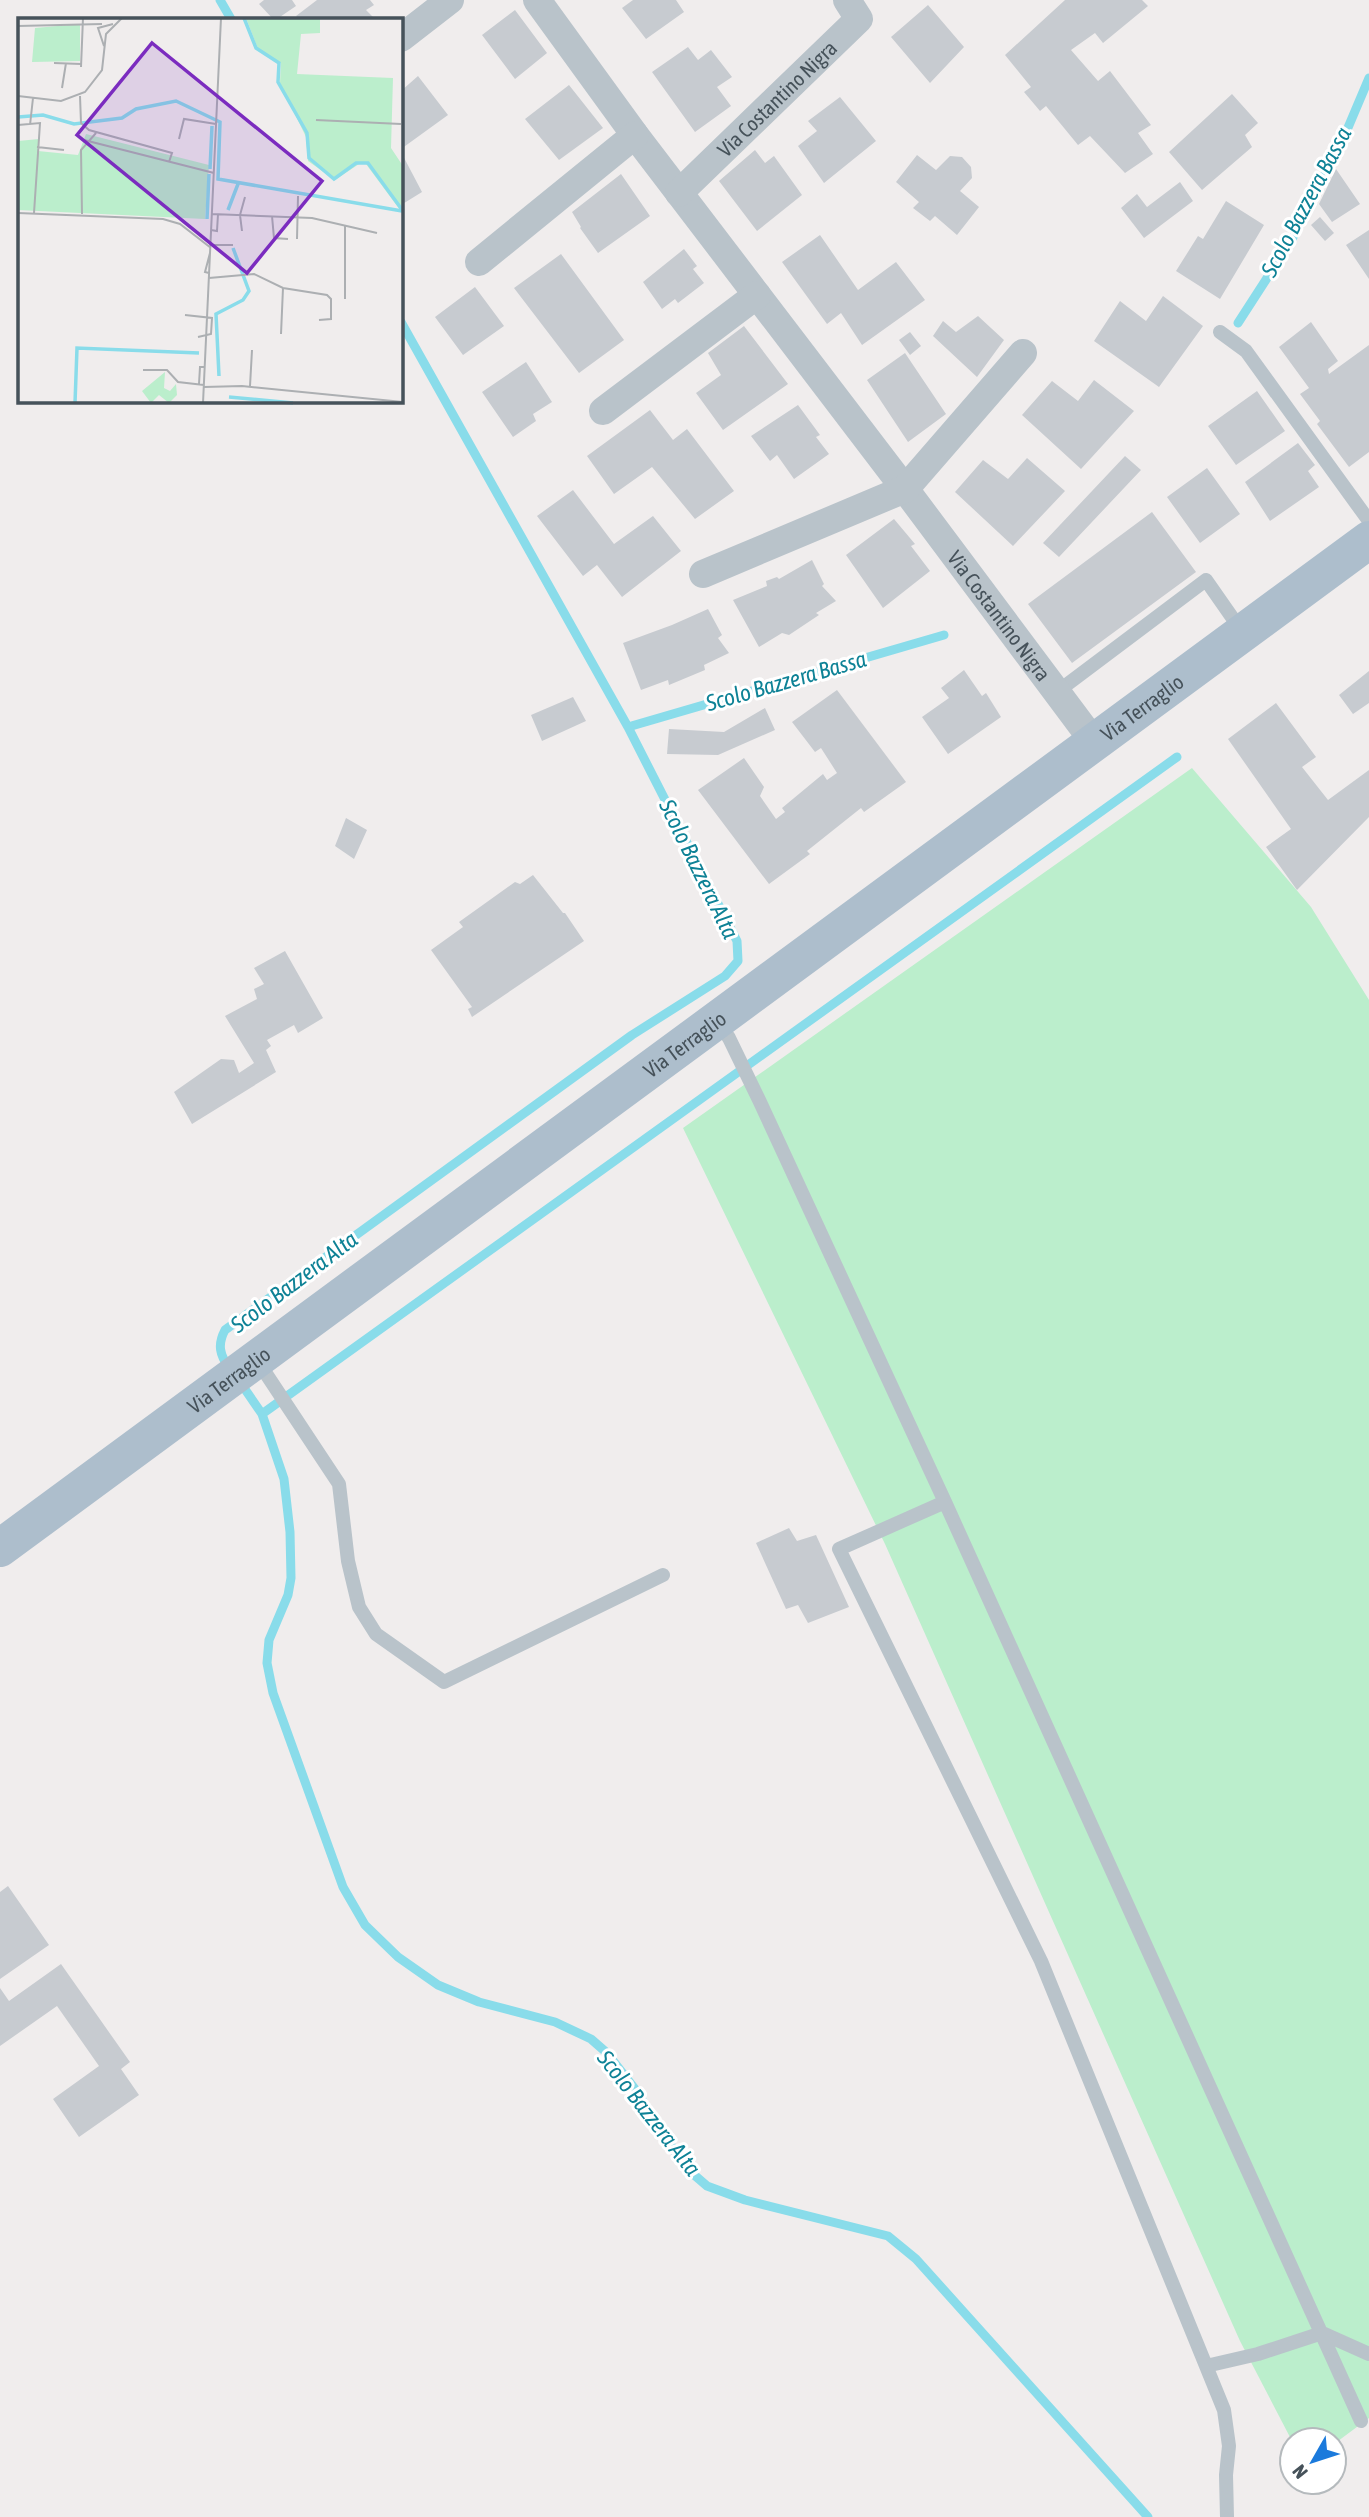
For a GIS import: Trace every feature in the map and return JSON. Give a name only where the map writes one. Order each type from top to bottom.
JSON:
[{"type":"main road","name":"Via Terraglio","points":[[0,1548],[250,1375],[725,1034],[1094,742],[1369,540]]},
{"type":"street","points":[[402,37],[450,0]]},
{"type":"street","name":"Via Costantino Nigra","points":[[537,0],[635,135],[1094,742]]},
{"type":"street","name":"Via Costantino Nigra","points":[[679,193],[859,19],[846,0]]},
{"type":"street","points":[[479,262],[635,135]]},
{"type":"street","points":[[603,411],[757,295]]},
{"type":"street","points":[[703,574],[905,489],[1023,353]]},
{"type":"lane","points":[[1220,332],[1246,351],[1369,521]]},
{"type":"lane","points":[[1057,692],[1206,580],[1243,634]]},
{"type":"lane","points":[[725,1034],[747,1075],[945,1502],[1361,2421]]},
{"type":"lane","points":[[250,1375],[292,1413],[339,1484],[348,1561],[359,1607],[376,1634],[444,1682],[663,1575]]},
{"type":"lane","points":[[945,1502],[839,1549],[1041,1961],[1224,2410],[1229,2446],[1226,2475],[1227,2517]]},
{"type":"lane","points":[[1206,2366],[1258,2354],[1322,2333],[1369,2354]]},
{"type":"green space","points":[[1192,768],[1311,907],[1369,1000],[1369,2418],[1348,2434],[1348,2426],[1284,2426],[1240,2341],[885,1544],[683,1128]]},
{"type":"building","points":[[264,0],[292,0],[296,6],[278,18],[272,18],[259,4]]},
{"type":"building","points":[[317,0],[370,0],[374,5],[366,10],[374,18],[296,16]]},
{"type":"building","points":[[633,0],[676,0],[684,12],[646,39],[622,8]]},
{"type":"building","points":[[1065,0],[1142,0],[1148,6],[1103,43],[1095,33],[1071,50],[1098,81],[1110,71],[1151,125],[1138,133],[1153,154],[1125,173],[1090,136],[1078,145],[1046,106],[1040,111],[1024,92],[1031,87],[1005,55]]},
{"type":"building","points":[[928,5],[964,47],[930,83],[891,37]]},
{"type":"building","points":[[515,10],[547,53],[515,79],[482,35]]},
{"type":"building","points":[[688,47],[698,60],[711,50],[732,77],[717,87],[731,106],[695,132],[652,72]]},
{"type":"building","points":[[418,76],[448,115],[402,148],[402,90]]},
{"type":"building","points":[[569,85],[603,128],[559,160],[525,119]]},
{"type":"building","points":[[1232,94],[1258,123],[1245,135],[1252,147],[1202,190],[1169,152]]},
{"type":"building","points":[[840,97],[876,141],[824,183],[798,146],[817,131],[808,121]]},
{"type":"building","points":[[755,150],[765,163],[774,156],[802,195],[757,231],[719,181]]},
{"type":"building","points":[[402,154],[422,192],[402,204]]},
{"type":"building","points":[[917,155],[936,170],[950,156],[962,157],[971,167],[972,178],[960,191],[979,207],[957,235],[935,216],[930,221],[913,208],[919,202],[896,182]]},
{"type":"building","points":[[1336,169],[1360,204],[1332,222],[1319,204]]},
{"type":"building","points":[[621,174],[650,216],[598,253],[572,212]]},
{"type":"building","points":[[1180,182],[1193,201],[1144,238],[1121,208],[1137,194],[1147,207]]},
{"type":"building","points":[[1226,201],[1264,225],[1220,299],[1176,271],[1198,236],[1203,239]]},
{"type":"building","points":[[1320,217],[1334,233],[1325,241],[1311,225]]},
{"type":"building","points":[[1369,230],[1369,279],[1346,245]]},
{"type":"building","points":[[820,235],[858,290],[896,262],[925,300],[862,345],[841,313],[827,324],[782,262]]},
{"type":"building","points":[[684,249],[697,266],[693,269],[704,283],[678,303],[675,299],[662,309],[643,282]]},
{"type":"building","points":[[561,254],[624,340],[579,373],[514,288]]},
{"type":"building","points":[[475,287],[504,326],[463,355],[435,317]]},
{"type":"building","points":[[1163,296],[1203,326],[1159,387],[1094,341],[1120,301],[1146,321]]},
{"type":"building","points":[[978,316],[1004,340],[977,377],[933,336],[943,321],[956,332]]},
{"type":"building","points":[[1311,322],[1338,361],[1328,369],[1329,374],[1369,345],[1369,452],[1349,467],[1317,424],[1320,421],[1300,394],[1309,388],[1279,347]]},
{"type":"building","points":[[744,326],[788,384],[723,430],[696,393],[721,375],[708,353]]},
{"type":"building","points":[[910,332],[921,346],[910,355],[899,340]]},
{"type":"building","points":[[905,353],[946,414],[908,442],[867,380]]},
{"type":"building","points":[[526,362],[552,402],[533,414],[536,421],[513,437],[482,392]]},
{"type":"building","points":[[1094,380],[1134,411],[1081,469],[1022,415],[1052,381],[1078,401]]},
{"type":"building","points":[[1257,391],[1285,431],[1236,465],[1208,426]]},
{"type":"building","points":[[798,405],[820,435],[816,437],[829,454],[794,479],[777,455],[770,461],[751,436]]},
{"type":"building","points":[[650,410],[673,440],[687,429],[734,491],[695,519],[652,467],[614,494],[587,456]]},
{"type":"building","points":[[1298,443],[1315,465],[1308,471],[1319,487],[1270,521],[1245,482]]},
{"type":"building","points":[[1125,456],[1141,470],[1059,557],[1043,543]]},
{"type":"building","points":[[1027,458],[1065,491],[1013,546],[955,492],[983,460],[1008,479]]},
{"type":"building","points":[[1207,468],[1240,514],[1200,543],[1167,497]]},
{"type":"building","points":[[573,490],[614,544],[653,516],[681,551],[622,597],[597,565],[583,576],[537,516]]},
{"type":"building","points":[[1152,512],[1196,572],[1072,663],[1028,604]]},
{"type":"building","points":[[894,519],[915,544],[911,546],[930,571],[883,608],[846,555]]},
{"type":"building","points":[[812,560],[824,584],[822,586],[836,601],[789,635],[782,633],[759,647],[733,600],[767,586],[766,581],[777,577],[779,579]]},
{"type":"building","points":[[708,609],[722,635],[718,638],[729,653],[704,665],[705,670],[669,685],[668,680],[641,690],[623,643]]},
{"type":"building","points":[[964,670],[982,696],[986,693],[1001,717],[948,754],[922,717],[949,698],[941,688]]},
{"type":"building","points":[[1369,671],[1369,703],[1353,714],[1339,695]]},
{"type":"building","points":[[837,690],[906,782],[864,812],[861,808],[807,851],[810,854],[769,884],[698,790],[744,758],[764,787],[760,796],[776,819],[785,812],[782,808],[823,774],[827,780],[837,773],[821,748],[815,752],[792,722]]},
{"type":"building","points":[[573,697],[586,721],[542,741],[531,715]]},
{"type":"building","points":[[1276,703],[1316,757],[1302,767],[1328,800],[1369,770],[1369,817],[1297,890],[1266,847],[1291,829],[1228,739]]},
{"type":"building","points":[[765,708],[775,730],[718,755],[667,754],[669,729],[724,732]]},
{"type":"building","points":[[346,818],[367,830],[354,859],[335,846]]},
{"type":"building","points":[[533,875],[584,941],[472,1017],[468,1009],[472,1007],[431,950],[463,927],[459,922],[515,882],[520,884]]},
{"type":"building","points":[[285,951],[323,1018],[298,1033],[294,1025],[267,1040],[271,1046],[266,1050],[276,1072],[192,1124],[174,1092],[221,1059],[234,1060],[239,1073],[254,1063],[225,1016],[257,999],[254,989],[264,984],[254,968]]},
{"type":"building","points":[[789,1528],[797,1541],[816,1535],[849,1607],[808,1623],[798,1605],[786,1609],[756,1543]]},
{"type":"building","points":[[8,1886],[49,1945],[0,1979],[0,1892]]},
{"type":"building","points":[[61,1964],[130,2062],[121,2069],[139,2095],[79,2137],[53,2099],[99,2066],[57,2006],[0,2046],[0,1988],[9,2001]]},
{"type":"waterway","name":"Scolo Bazzera Alta","points":[[220,0],[230,18]]},
{"type":"waterway","name":"Scolo Bazzera Bassa","points":[[1238,323],[1291,241],[1347,130],[1369,78]]},
{"type":"waterway","name":"Scolo Bazzera Alta","points":[[229,1368],[221,1350],[225,1330],[632,1035],[725,976],[738,961],[737,941],[628,727],[402,324]]},
{"type":"waterway","name":"Scolo Bazzera Bassa","points":[[628,727],[944,635]]},
{"type":"waterway","points":[[262,1414],[1177,757]]},
{"type":"waterway","name":"Scolo Bazzera Alta","points":[[240,1382],[262,1414],[284,1479],[290,1532],[291,1578],[288,1595],[269,1640],[267,1663],[273,1693],[343,1887],[365,1925],[398,1957],[438,1985],[479,2002],[555,2022],[591,2039],[607,2053],[635,2089],[685,2167],[707,2186],[745,2200],[888,2236],[916,2259],[1148,2517]]}]
